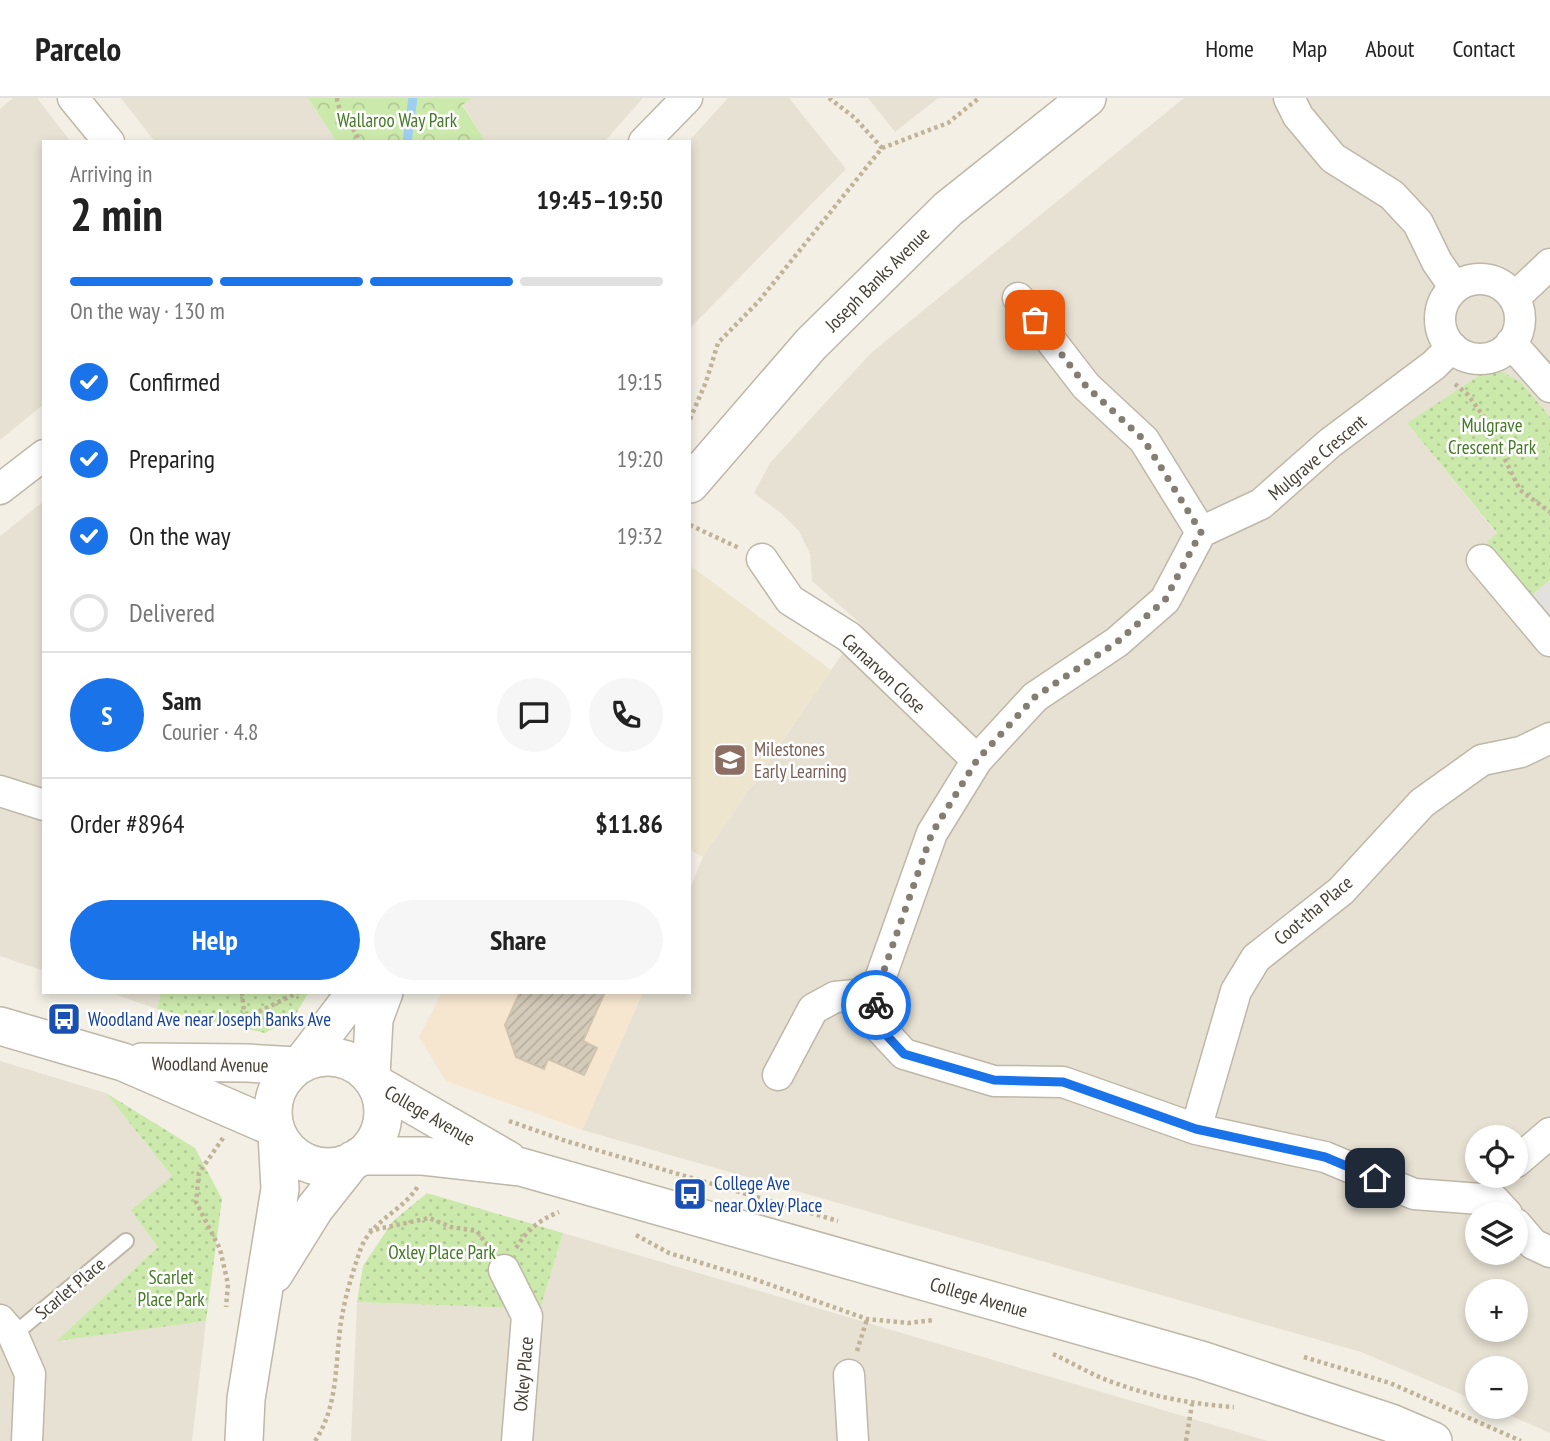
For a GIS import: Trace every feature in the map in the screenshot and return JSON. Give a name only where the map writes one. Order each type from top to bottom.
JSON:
[{"type":"street","points":[[73,98],[106,140]]},
{"type":"street","points":[[646,140],[687,98]]},
{"type":"street","name":"Joseph Banks Avenue","points":[[691,483],[811,344],[948,209],[1087,98]]},
{"type":"street","points":[[1289,98],[1298,116],[1333,158],[1392,195],[1418,223],[1437,262],[1455,288]]},
{"type":"street","points":[[1514,298],[1550,264]]},
{"type":"street","points":[[1467,281],[1494,281],[1506,288],[1514,298],[1520,321],[1511,344],[1502,352],[1489,358],[1443,356],[1441,310],[1446,298],[1455,288],[1467,281]]},
{"type":"street","points":[[1018,298],[1086,386],[1144,440],[1201,532],[1165,600],[1117,642],[1035,697],[977,760],[932,833],[876,993],[877,1025],[904,1054],[994,1080],[1063,1082],[1196,1129],[1325,1157],[1414,1194],[1503,1197]]},
{"type":"street","points":[[1511,344],[1550,387]]},
{"type":"street","name":"Mulgrave Crescent","points":[[1201,532],[1261,504],[1330,443],[1443,356]]},
{"type":"street","points":[[0,489],[42,456]]},
{"type":"street","name":"Carnarvon Close","points":[[762,559],[790,600],[849,637],[977,760]]},
{"type":"street","points":[[1482,560],[1550,641]]},
{"type":"street","name":"Coot-tha Place","points":[[1196,1129],[1236,991],[1256,958],[1341,891],[1422,803],[1482,760],[1521,752],[1550,738]]},
{"type":"street","points":[[0,791],[42,804]]},
{"type":"street","points":[[778,1075],[813,1009],[835,997],[876,993]]},
{"type":"street","points":[[244,1441],[246,1399],[280,1189],[272,1111],[275,1094],[284,1078],[299,1065],[354,994]]},
{"type":"street","points":[[373,1081],[374,1019],[383,994]]},
{"type":"street","name":"Woodland Avenue","points":[[0,1026],[123,1062],[240,1111],[276,1131]]},
{"type":"street","points":[[266,1287],[315,1208],[357,1158],[372,1145],[382,1123],[382,1099],[373,1081],[357,1065],[339,1057],[320,1057],[299,1065]]},
{"type":"street","name":"Woodland Avenue","points":[[123,1062],[299,1065]]},
{"type":"street","name":"College Avenue","points":[[373,1081],[521,1167]]},
{"type":"street","points":[[276,1131],[291,1154],[305,1162],[330,1167],[357,1158]]},
{"type":"street","points":[[1528,1152],[1550,1133]]},
{"type":"street","name":"College Avenue","points":[[357,1158],[423,1156],[521,1167],[1201,1360],[1391,1423],[1433,1441]]},
{"type":"street","points":[[1528,1238],[1533,1244],[1550,1252]]},
{"type":"street","name":"Oxley Place","points":[[504,1269],[527,1316],[517,1441]]},
{"type":"street","name":"Scarlet Place","points":[[7,1328],[30,1374],[27,1441]]},
{"type":"street","points":[[849,1375],[853,1441]]},
{"type":"lane","name":"Scarlet Place","points":[[7,1328],[126,1241]]},
{"type":"path","points":[[337,98],[338,106],[358,140]]},
{"type":"path","points":[[829,98],[855,118],[882,148]]},
{"type":"path","points":[[691,417],[706,382],[718,343],[759,301],[882,148],[948,123],[979,98]]},
{"type":"path","points":[[1443,356],[1484,417],[1520,490],[1550,512]]},
{"type":"path","points":[[691,525],[762,559]]},
{"type":"path","points":[[242,994],[247,1063]]},
{"type":"path","points":[[245,1014],[258,1012],[295,994]]},
{"type":"path","points":[[225,1311],[228,1284],[220,1249],[196,1202],[199,1173],[240,1111]]},
{"type":"path","points":[[502,1118],[566,1141],[845,1223]]},
{"type":"path","points":[[315,1441],[333,1400],[343,1310],[361,1249],[369,1231],[411,1198],[425,1175],[423,1156]]},
{"type":"path","points":[[369,1231],[429,1218],[451,1227],[477,1231],[504,1269],[526,1231],[546,1217],[565,1210]]},
{"type":"path","points":[[630,1231],[669,1253],[754,1279],[867,1319],[908,1323],[932,1319],[943,1321]]},
{"type":"path","points":[[1051,1352],[1105,1380],[1154,1396],[1192,1404],[1239,1408]]},
{"type":"path","points":[[1297,1355],[1390,1382],[1521,1441]]},
{"type":"path","points":[[1186,1441],[1192,1404]]},
{"type":"shaded area","points":[[13,98],[37,98],[69,140],[42,140],[42,406],[0,440],[0,109]]},
{"type":"shaded area","points":[[121,98],[308,98],[336,140],[153,140]]},
{"type":"shaded area","points":[[472,98],[643,98],[606,140],[485,140],[462,104]]},
{"type":"shaded area","points":[[728,98],[789,98],[846,169],[691,327],[691,140]]},
{"type":"shaded area","points":[[868,98],[938,98],[895,132]]},
{"type":"shaded area","points":[[1184,98],[1550,98],[1550,417],[1521,382],[1407,423],[1497,534],[1485,544],[1550,580],[1550,1433],[1518,1419],[1528,1419],[1528,1356],[1465,1356],[1465,1396],[1361,1352],[582,1130],[642,994],[691,994],[691,886],[703,857],[862,625],[812,581],[810,554],[799,531],[781,513],[754,493],[770,463],[871,353]]},
{"type":"shaded area","points":[[42,503],[42,970],[0,956],[0,536]]},
{"type":"shaded area","name":"Milestones Early Learning","points":[[692,567],[831,670],[703,857],[691,851]]},
{"type":"shaded area","points":[[1550,580],[1550,623],[1528,598]]},
{"type":"shaded area","points":[[114,994],[161,994],[157,1009]]},
{"type":"shaded area","points":[[441,994],[642,994],[582,1130],[446,1081],[419,1037]]},
{"type":"shaded area","points":[[0,1061],[106,1093],[172,1176],[158,1247],[57,1340],[206,1321],[192,1441],[0,1441]]},
{"type":"shaded area","points":[[563,1233],[1268,1441],[351,1441],[357,1302],[540,1309]]},
{"type":"green space","name":"Wallaroo Way Park","points":[[308,98],[472,98],[462,105],[485,140],[336,140]]},
{"type":"green space","name":"Mulgrave Crescent Park","points":[[1486,371],[1500,371],[1521,382],[1550,417],[1550,580],[1528,598],[1484,545],[1497,533],[1407,423]]},
{"type":"green space","points":[[161,994],[308,994],[294,1017],[265,1033],[157,1009]]},
{"type":"green space","name":"Scarlet Place Park","points":[[106,1093],[195,1148],[222,1199],[206,1321],[56,1341],[158,1247],[131,1210],[172,1176]]},
{"type":"green space","name":"Oxley Place Park","points":[[427,1193],[563,1233],[540,1309],[357,1302],[363,1266],[393,1221]]},
{"type":"building","points":[[519,994],[604,994],[583,1041],[597,1048],[584,1075],[548,1059],[544,1069],[516,1057],[505,1025]]},
{"type":"waterway","points":[[407,140],[413,98]]},
{"type":"way so far","points":[[876,1005],[876,993],[932,833],[977,760],[1035,697],[1117,642],[1165,600],[1201,532],[1144,440],[1086,386],[1035,320]]},
{"type":"place","name":"Milestones Early Learning","points":[[730,760]]},
{"type":"place","name":"Woodland Ave near Joseph Banks Ave","points":[[64,1019]]},
{"type":"place","name":"College Ave near Oxley Place","points":[[690,1194]]},
{"type":"route","points":[[876,1005],[877,1025],[904,1054],[994,1080],[1063,1082],[1196,1129],[1325,1157],[1375,1178]]}]
